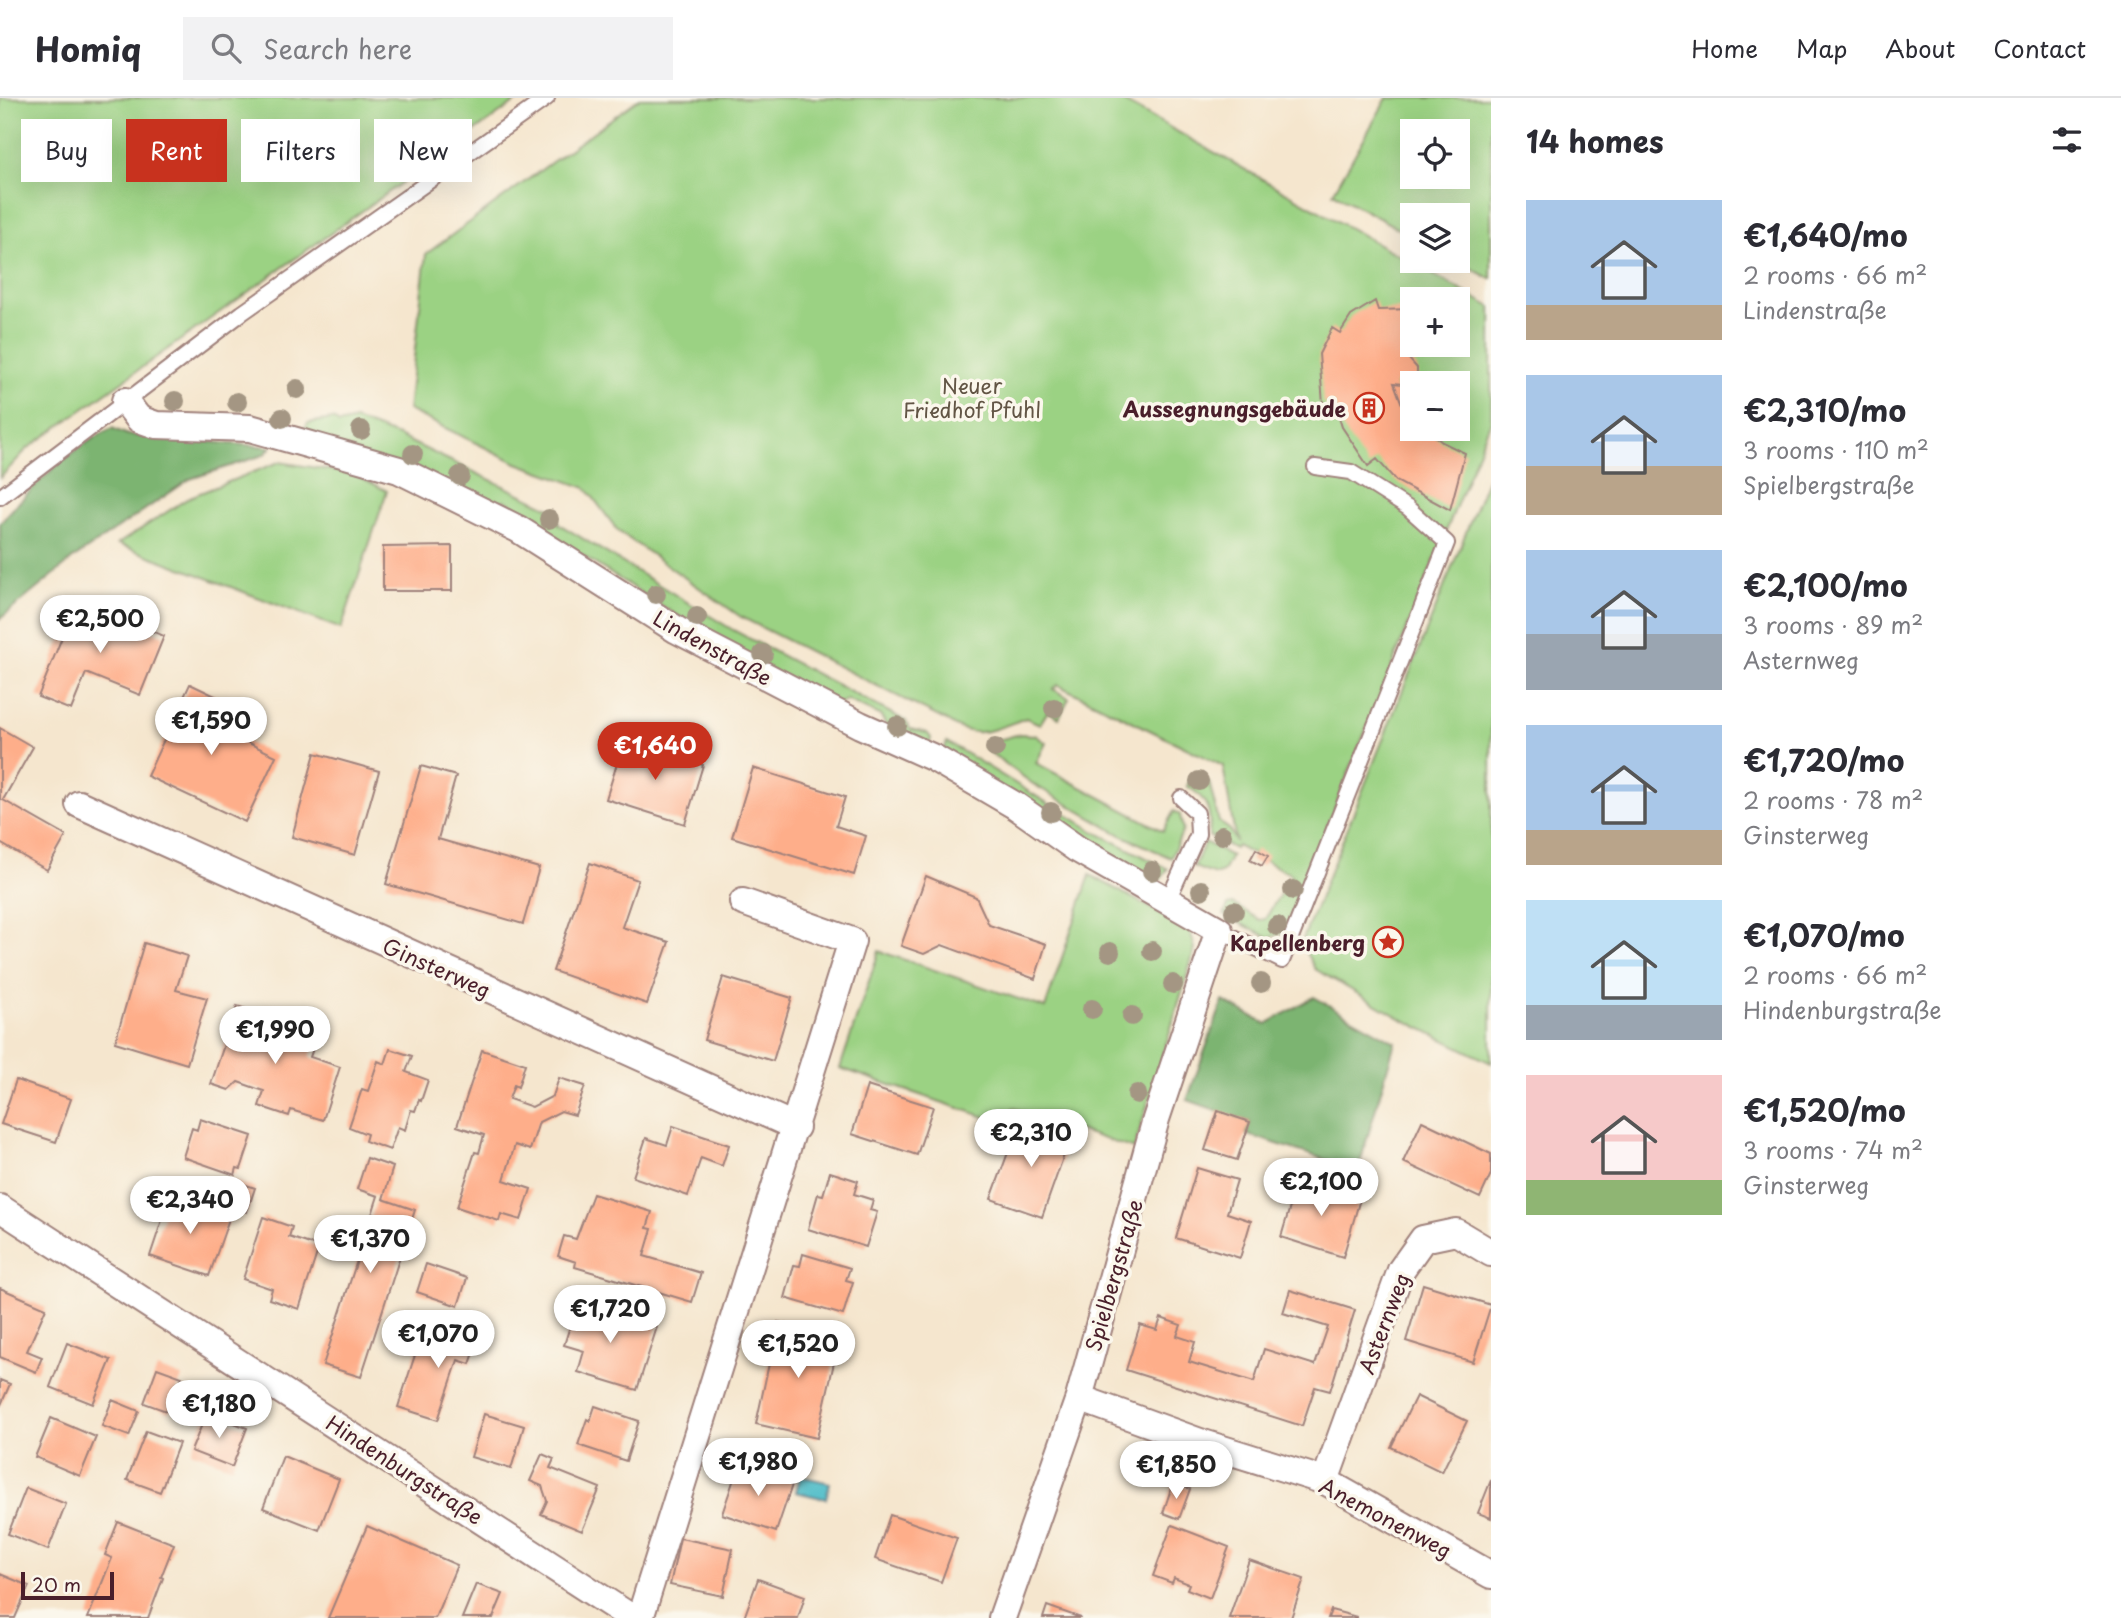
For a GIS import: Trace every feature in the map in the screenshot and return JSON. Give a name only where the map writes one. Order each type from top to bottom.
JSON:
[{"type":"street","name":"Lindenstraße","points":[[125,401],[139,419],[156,425],[250,428],[399,470],[518,529],[677,630],[860,725],[934,758],[1016,806],[1077,849],[1219,930]]},
{"type":"street","name":"Ginsterweg","points":[[79,804],[796,1127]]},
{"type":"street","points":[[640,1618],[796,1127],[852,941],[743,902]]},
{"type":"street","name":"Spielbergstraße","points":[[1002,1618],[1079,1398],[1156,1119],[1219,930]]},
{"type":"street","name":"Hindenburgstraße","points":[[0,1208],[632,1618]]},
{"type":"street","name":"Asternweg","points":[[1325,1481],[1401,1270],[1423,1239],[1456,1232],[1491,1253]]},
{"type":"street","name":"Anemonenweg","points":[[1079,1398],[1200,1442],[1325,1481],[1491,1575]]},
{"type":"lane","points":[[0,497],[242,313],[547,98]]},
{"type":"lane","name":"Lindenstraße","points":[[1219,930],[1282,961],[1447,543],[1408,508],[1351,472],[1315,467]]},
{"type":"lane","points":[[1168,901],[1198,834],[1197,813],[1181,798]]},
{"type":"green space","points":[[0,98],[517,98],[517,101],[472,133],[472,119],[374,119],[374,182],[403,182],[27,449],[0,478]]},
{"type":"green space","name":"Neuer Friedhof Pfuhl","points":[[640,98],[1117,98],[1400,256],[1400,273],[1430,273],[1455,287],[1400,287],[1400,357],[1470,357],[1470,295],[1491,307],[1491,420],[1284,933],[1269,938],[1224,915],[1228,905],[1233,904],[1260,920],[1265,919],[1292,875],[1237,846],[1235,849],[1209,836],[1207,807],[1200,796],[1187,786],[1194,773],[1209,782],[1219,822],[1229,829],[1236,842],[1223,766],[1058,685],[1053,689],[1069,698],[1059,718],[1048,711],[1040,724],[1026,718],[986,732],[967,731],[957,727],[741,617],[618,531],[586,488],[517,463],[408,410],[426,254]]},
{"type":"green space","points":[[1387,98],[1491,98],[1491,279],[1470,268],[1470,203],[1400,203],[1400,229],[1333,193]]},
{"type":"green space","points":[[333,419],[339,424],[355,420],[398,436],[556,511],[559,524],[733,630],[906,721],[910,729],[927,733],[931,738],[929,746],[887,727],[881,716],[847,700],[836,705],[727,647],[545,532],[537,518],[504,500],[494,507],[303,431],[308,423]]},
{"type":"green space","points":[[112,428],[128,435],[271,447],[264,455],[190,479],[74,558],[0,619],[0,523],[66,458]]},
{"type":"green space","points":[[279,462],[355,474],[387,491],[341,629],[118,544],[190,497]]},
{"type":"green space","points":[[1491,470],[1491,1063],[1402,1019],[1315,969],[1301,944]]},
{"type":"green space","points":[[1020,734],[1035,735],[1046,743],[1036,763],[1163,831],[1174,811],[1180,815],[1183,830],[1171,858],[1121,835],[1033,784],[984,748],[987,743]]},
{"type":"green space","points":[[947,742],[1097,833],[1168,869],[1162,878],[1153,881],[943,753]]},
{"type":"green space","points":[[1205,842],[1231,856],[1223,872],[1215,875],[1194,867]]},
{"type":"green space","points":[[1090,875],[1190,929],[1195,949],[1134,1149],[1013,1108],[1006,1124],[840,1068],[879,951],[1045,1008]]},
{"type":"green space","points":[[1314,997],[1395,1042],[1358,1170],[1246,1134],[1250,1122],[1187,1100],[1223,1001],[1266,1024]]},
{"type":"water","points":[[800,1476],[830,1483],[826,1499],[796,1492]]},
{"type":"building","name":"Aussegnungsgebäude","points":[[1375,301],[1378,310],[1400,309],[1400,357],[1410,357],[1417,371],[1400,371],[1400,384],[1394,383],[1400,399],[1400,441],[1441,441],[1465,453],[1450,510],[1396,481],[1377,459],[1368,466],[1342,427],[1334,402],[1323,404],[1319,354],[1332,328],[1340,333],[1351,316]]},
{"type":"building","points":[[452,546],[452,591],[383,591],[383,547]]},
{"type":"building","points":[[77,600],[164,636],[140,695],[86,673],[71,710],[38,697]]},
{"type":"building","points":[[190,684],[232,704],[221,730],[276,756],[245,822],[147,776]]},
{"type":"building","points":[[0,728],[33,747],[3,800],[66,836],[47,870],[0,843]]},
{"type":"building","points":[[624,741],[703,765],[685,824],[606,799]]},
{"type":"building","points":[[315,753],[379,771],[355,855],[292,837]]},
{"type":"building","points":[[421,766],[456,776],[438,839],[539,868],[523,924],[386,884]]},
{"type":"building","points":[[753,768],[845,797],[836,826],[866,836],[854,875],[732,837]]},
{"type":"building","points":[[1256,849],[1268,856],[1262,866],[1250,860]]},
{"type":"building","points":[[590,863],[638,880],[622,927],[669,942],[647,1004],[553,971]]},
{"type":"building","points":[[926,876],[976,897],[989,925],[1046,944],[1035,979],[942,945],[924,954],[901,946]]},
{"type":"building","points":[[144,943],[187,956],[176,990],[207,998],[187,1064],[115,1042]]},
{"type":"building","points":[[723,977],[792,998],[773,1061],[704,1040]]},
{"type":"building","points":[[237,1006],[287,1023],[283,1035],[314,1046],[310,1057],[340,1067],[323,1120],[291,1110],[289,1116],[259,1106],[264,1091],[238,1082],[229,1090],[211,1084]]},
{"type":"building","points":[[390,1049],[412,1056],[406,1072],[428,1080],[421,1101],[419,1100],[415,1111],[411,1110],[405,1130],[398,1127],[390,1150],[365,1141],[367,1134],[349,1127],[362,1089],[368,1091],[378,1061],[385,1064]]},
{"type":"building","points":[[482,1050],[525,1064],[518,1087],[514,1085],[509,1099],[532,1107],[553,1096],[559,1078],[585,1086],[575,1115],[561,1111],[539,1122],[530,1150],[515,1145],[504,1180],[531,1189],[521,1220],[501,1214],[499,1221],[457,1207],[475,1152],[479,1153],[484,1135],[457,1126]]},
{"type":"building","points":[[16,1080],[71,1099],[56,1142],[1,1124]]},
{"type":"building","points":[[867,1086],[933,1107],[917,1155],[852,1134]]},
{"type":"building","points":[[1218,1111],[1250,1122],[1237,1160],[1205,1150]]},
{"type":"building","points":[[200,1119],[252,1136],[241,1169],[237,1168],[235,1175],[183,1157],[192,1128],[197,1130]]},
{"type":"building","points":[[1020,1120],[1070,1138],[1042,1217],[991,1199]]},
{"type":"building","points":[[1422,1121],[1491,1154],[1491,1174],[1480,1198],[1403,1162]]},
{"type":"building","points":[[673,1126],[729,1145],[722,1166],[701,1158],[688,1196],[633,1177],[646,1138],[667,1145]]},
{"type":"building","points":[[367,1158],[393,1167],[383,1199],[415,1210],[361,1377],[323,1365],[378,1196],[357,1189]]},
{"type":"building","points":[[1197,1168],[1237,1180],[1227,1213],[1251,1221],[1240,1258],[1176,1238]]},
{"type":"building","points":[[830,1172],[858,1181],[854,1194],[873,1200],[870,1210],[877,1212],[866,1247],[808,1229],[818,1194],[823,1195]]},
{"type":"building","points":[[228,1179],[255,1188],[247,1212],[220,1204]]},
{"type":"building","points":[[1298,1180],[1360,1199],[1343,1257],[1281,1237]]},
{"type":"building","points":[[593,1194],[652,1212],[647,1228],[652,1229],[644,1256],[701,1273],[692,1302],[575,1267],[576,1262],[558,1256],[564,1236],[576,1239]]},
{"type":"building","points":[[170,1196],[230,1216],[209,1276],[150,1256]]},
{"type":"building","points":[[263,1217],[292,1227],[289,1237],[319,1247],[299,1309],[269,1299],[272,1289],[243,1279]]},
{"type":"building","points":[[803,1254],[850,1268],[846,1280],[853,1282],[843,1315],[785,1298],[794,1265],[800,1266]]},
{"type":"building","points":[[426,1264],[467,1278],[458,1306],[417,1292]]},
{"type":"building","points":[[1423,1284],[1491,1305],[1473,1362],[1406,1341]]},
{"type":"building","points":[[0,1288],[46,1308],[27,1351],[42,1357],[36,1372],[0,1357]]},
{"type":"building","points":[[1290,1290],[1355,1310],[1330,1391],[1315,1387],[1302,1426],[1126,1370],[1140,1325],[1157,1330],[1161,1318],[1181,1325],[1177,1336],[1195,1342],[1189,1362],[1254,1382],[1264,1349],[1315,1365],[1328,1327],[1283,1313]]},
{"type":"building","points":[[578,1301],[657,1327],[637,1390],[578,1372],[584,1351],[564,1345]]},
{"type":"building","points":[[450,1319],[482,1330],[470,1364],[458,1360],[438,1420],[398,1407],[418,1346],[439,1353]]},
{"type":"building","points":[[778,1322],[840,1336],[817,1438],[756,1424]]},
{"type":"building","points":[[67,1343],[111,1360],[93,1404],[50,1387]]},
{"type":"building","points":[[157,1368],[182,1377],[169,1412],[144,1403]]},
{"type":"building","points":[[0,1380],[10,1384],[0,1407]]},
{"type":"building","points":[[1416,1396],[1467,1421],[1442,1472],[1391,1447]]},
{"type":"building","points":[[112,1400],[139,1411],[129,1436],[102,1426]]},
{"type":"building","points":[[595,1406],[639,1421],[626,1461],[578,1445],[587,1419],[590,1421]]},
{"type":"building","points":[[207,1412],[247,1428],[232,1467],[191,1451]]},
{"type":"building","points":[[484,1414],[524,1426],[511,1469],[471,1457]]},
{"type":"building","points":[[51,1418],[96,1437],[80,1476],[35,1457]]},
{"type":"building","points":[[146,1431],[179,1443],[160,1492],[127,1480]]},
{"type":"building","points":[[542,1454],[554,1459],[550,1468],[600,1488],[582,1531],[541,1514],[547,1501],[542,1486],[530,1481]]},
{"type":"building","points":[[283,1456],[339,1479],[319,1530],[263,1508]]},
{"type":"building","points":[[739,1464],[793,1482],[776,1532],[722,1514]]},
{"type":"building","points":[[1491,1480],[1491,1518],[1478,1513]]},
{"type":"building","points":[[1173,1483],[1190,1489],[1179,1519],[1163,1513]]},
{"type":"building","points":[[26,1488],[66,1504],[48,1550],[8,1534]]},
{"type":"building","points":[[890,1515],[957,1538],[941,1582],[875,1559]]},
{"type":"building","points":[[118,1522],[174,1544],[148,1618],[88,1618],[112,1558],[105,1555]]},
{"type":"building","points":[[1172,1525],[1229,1547],[1210,1598],[1187,1589],[1189,1584],[1174,1578],[1172,1583],[1153,1576]]},
{"type":"building","points":[[367,1526],[457,1565],[435,1618],[328,1618]]},
{"type":"building","points":[[680,1538],[733,1549],[723,1596],[670,1585]]},
{"type":"building","points":[[1249,1560],[1304,1579],[1291,1618],[1229,1618]]},
{"type":"building","points":[[0,1574],[29,1586],[15,1618],[0,1618]]},
{"type":"building","points":[[758,1579],[805,1596],[798,1618],[744,1618]]},
{"type":"building","points":[[476,1584],[503,1594],[493,1618],[462,1618]]},
{"type":"building","points":[[1047,1606],[1081,1618],[1043,1618]]},
{"type":"building","points":[[1331,1610],[1357,1617],[1357,1618],[1328,1618]]},
{"type":"place","name":"Aussegnungsgebäude","points":[[1369,408]]},
{"type":"place","name":"Kapellenberg","points":[[1388,942]]}]
